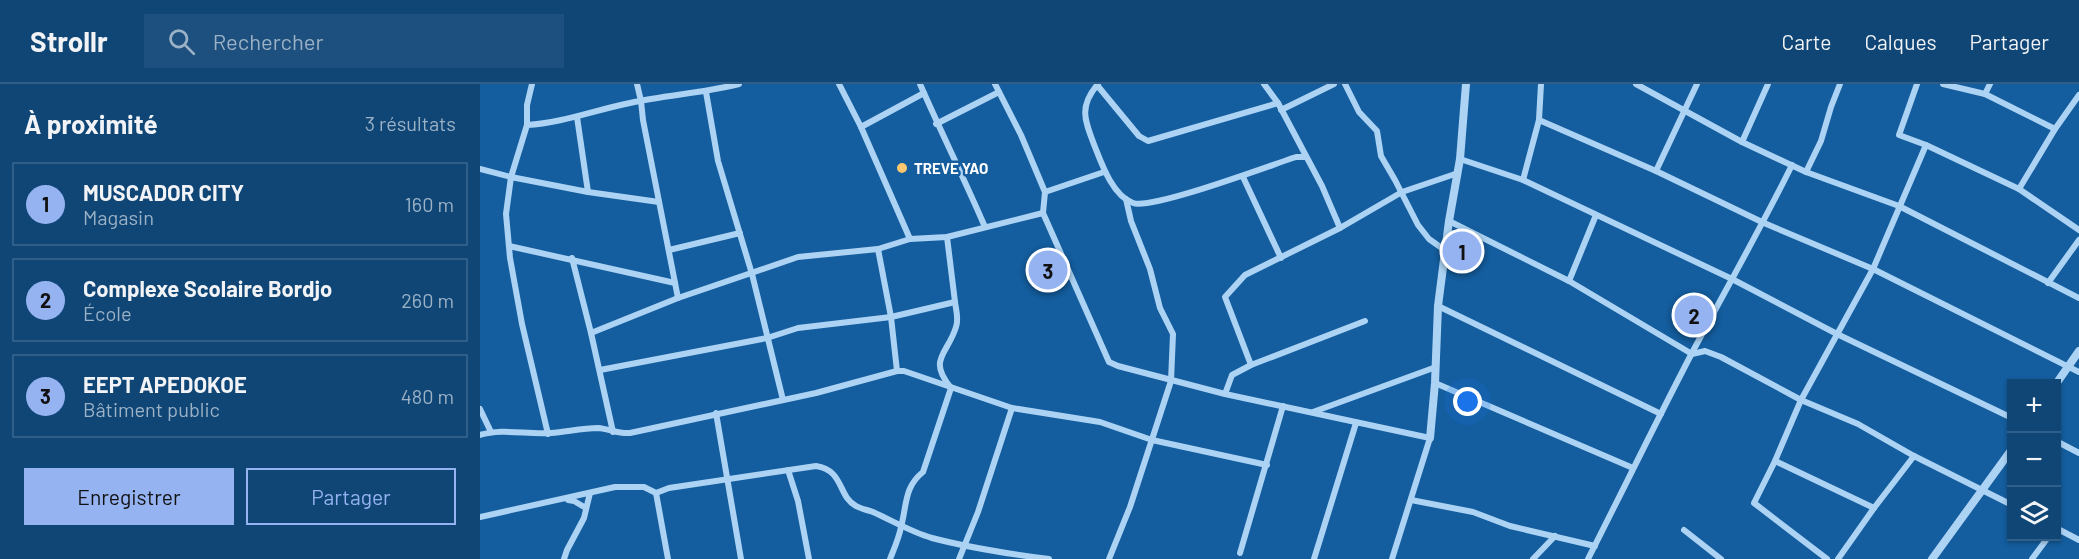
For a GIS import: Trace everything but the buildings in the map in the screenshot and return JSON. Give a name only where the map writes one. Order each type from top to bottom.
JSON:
[{"type":"street","points":[[532,84],[527,105],[527,125],[511,177],[506,214],[522,324],[548,434]]},
{"type":"street","points":[[637,84],[678,298]]},
{"type":"street","points":[[527,125],[577,117],[641,101],[706,92],[739,84]]},
{"type":"street","points":[[839,84],[861,127],[910,239]]},
{"type":"street","points":[[920,84],[936,124],[959,166],[985,227]]},
{"type":"street","points":[[995,84],[1021,135],[1045,192],[1043,213],[1109,362],[1225,394],[1430,438]]},
{"type":"street","points":[[1264,84],[1278,103],[1305,157],[1323,186],[1340,228]]},
{"type":"street","points":[[1281,110],[1334,84]]},
{"type":"street","points":[[1345,84],[1359,112],[1377,131],[1381,156],[1418,225],[1429,239],[1446,251]]},
{"type":"street","points":[[1393,559],[1430,438],[1438,306],[1460,159],[1466,84]]},
{"type":"street","points":[[1523,180],[1539,120],[1540,84]]},
{"type":"street","points":[[1636,84],[1742,142],[1806,172],[1899,206],[2079,298]]},
{"type":"street","points":[[1656,171],[1697,84]]},
{"type":"street","points":[[1742,142],[1768,84]]},
{"type":"street","points":[[1806,172],[1821,141],[1840,84]]},
{"type":"street","points":[[1917,84],[1899,135],[1926,145],[2019,189],[2079,230]]},
{"type":"street","points":[[1943,84],[1985,94],[2055,129]]},
{"type":"street","points":[[1985,94],[1990,84]]},
{"type":"street","points":[[1278,103],[1148,141],[1139,136],[1098,85],[1087,99],[1085,111],[1104,172],[1126,199],[1134,204],[1143,204],[1243,177],[1296,157],[1305,157]]},
{"type":"street","points":[[706,92],[718,161],[752,274],[783,400]]},
{"type":"street","points":[[936,124],[999,92]]},
{"type":"street","points":[[861,127],[924,93]]},
{"type":"street","points":[[2019,189],[2055,129],[2079,95]]},
{"type":"street","points":[[577,117],[588,192]]},
{"type":"street","points":[[1539,120],[1656,171],[1764,223],[1873,269],[2079,372]]},
{"type":"street","points":[[1827,559],[1754,503],[1776,461],[1801,400],[1873,269],[1926,145]]},
{"type":"street","points":[[1460,159],[1523,180],[1732,279],[1837,334],[2007,416]]},
{"type":"street","points":[[1588,559],[1692,354],[1764,223],[1792,165]]},
{"type":"street","points":[[480,169],[588,192],[659,202]]},
{"type":"street","points":[[1045,192],[1104,172]]},
{"type":"street","points":[[1251,365],[1225,297],[1245,275],[1340,228],[1402,192],[1458,173]]},
{"type":"street","points":[[1243,177],[1281,258]]},
{"type":"street","points":[[1109,559],[1130,507],[1172,381],[1173,334],[1160,308],[1126,199]]},
{"type":"street","points":[[591,333],[678,298],[798,257],[878,249],[910,239],[947,237],[1043,213]]},
{"type":"street","points":[[1569,281],[1596,215]]},
{"type":"street","points":[[1449,221],[1569,281],[1692,354],[1706,351],[1721,357],[1801,400],[1858,424],[1914,456],[2007,502]]},
{"type":"street","points":[[669,250],[740,233]]},
{"type":"street","points":[[947,237],[957,326],[939,364],[942,378],[951,388]]},
{"type":"street","points":[[2048,283],[2079,240]]},
{"type":"street","points":[[509,246],[572,258],[675,283]]},
{"type":"street","points":[[878,249],[891,317],[897,371]]},
{"type":"street","points":[[572,258],[613,432]]},
{"type":"street","points":[[600,370],[767,338],[798,328],[891,317],[955,302]]},
{"type":"street","points":[[1438,306],[1661,414]]},
{"type":"street","points":[[1225,394],[1232,375],[1251,365],[1365,321]]},
{"type":"street","points":[[2059,379],[2079,351]]},
{"type":"street","points":[[1313,412],[1436,366]]},
{"type":"street","points":[[480,435],[491,432],[548,434],[594,428],[620,434],[630,433],[904,371],[1012,408],[1100,422],[1152,440],[1267,465]]},
{"type":"street","points":[[1435,383],[1633,468]]},
{"type":"street","points":[[890,559],[902,527],[907,491],[915,478],[923,472],[951,388]]},
{"type":"street","points":[[1240,553],[1283,406]]},
{"type":"street","points":[[959,559],[978,512],[1012,408]]},
{"type":"street","points":[[480,410],[491,432]]},
{"type":"street","points":[[716,413],[741,559]]},
{"type":"street","points":[[1314,559],[1356,423]]},
{"type":"street","points":[[2061,444],[2079,453]]},
{"type":"street","points":[[1838,559],[1914,456]]},
{"type":"street","points":[[1932,559],[2007,456]]},
{"type":"street","points":[[1776,461],[1874,508]]},
{"type":"street","points":[[480,517],[615,487],[644,487],[656,493],[669,488],[822,466],[838,479],[849,501],[855,506],[873,512],[902,527],[933,538],[965,545],[1031,558],[1049,559]]},
{"type":"street","points":[[788,470],[798,501],[809,559]]},
{"type":"street","points":[[564,559],[579,530],[590,493]]},
{"type":"street","points":[[656,493],[668,559]]},
{"type":"street","points":[[563,500],[574,501],[586,507]]},
{"type":"street","points":[[1411,500],[1473,512],[1510,526],[1595,546]]},
{"type":"street","points":[[1684,530],[1721,559]]},
{"type":"street","points":[[2061,531],[2079,540]]},
{"type":"street","points":[[1533,559],[1555,536]]},
{"type":"street","points":[[2032,559],[2046,541]]},
{"type":"place","name":"TREVE YAO","points":[[902,168]]},
{"type":"place","name":"MUSCADOR CITY","points":[[1462,251]]},
{"type":"place","name":"EEPT APEDOKOE","points":[[1048,270]]},
{"type":"place","name":"Complexe Scolaire Bordjo","points":[[1694,315]]}]
